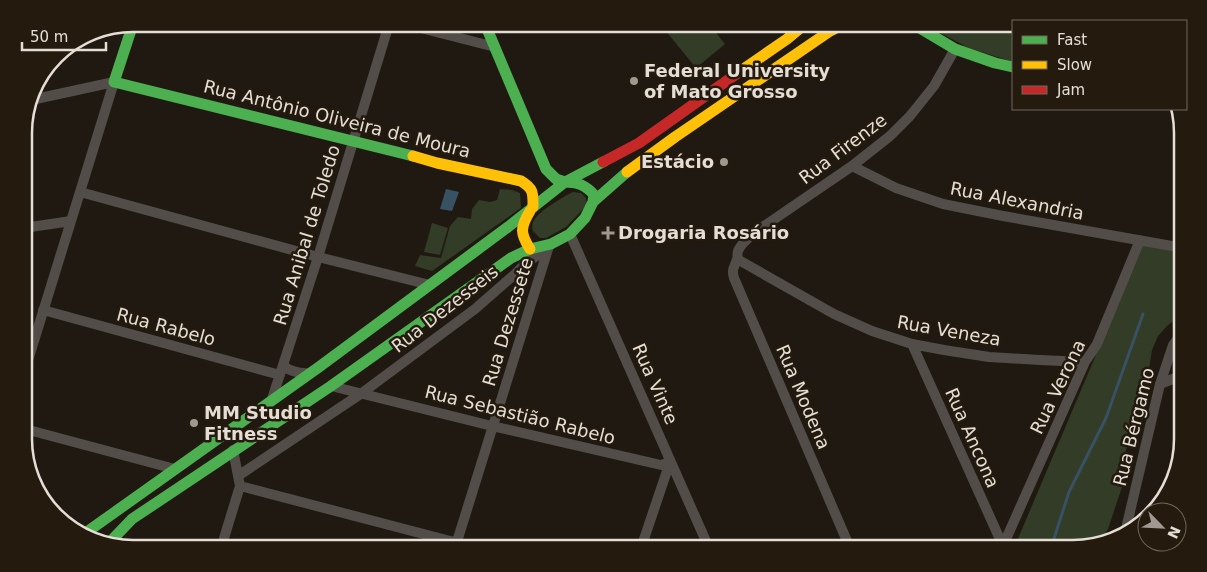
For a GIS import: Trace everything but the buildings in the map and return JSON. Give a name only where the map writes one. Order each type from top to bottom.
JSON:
[{"type":"main road","points":[[90,530],[272,399],[312,373],[508,227],[564,182],[639,142],[795,32]]},
{"type":"main road","points":[[593,202],[620,178],[675,138],[827,32]]},
{"type":"main road","points":[[927,32],[955,49],[1012,67]]},
{"type":"main road","points":[[114,82],[130,33]]},
{"type":"main road","points":[[113,538],[132,519],[331,386],[511,258],[530,249],[549,247],[570,234],[585,218],[593,202],[594,195],[591,190],[577,182],[564,182],[556,179],[546,169],[488,33]]},
{"type":"main road","name":"Rua Antônio Oliveira de Moura","points":[[114,82],[437,163],[521,181],[529,185],[533,192],[533,207]]},
{"type":"main road","points":[[530,249],[524,240],[522,225],[533,207]]},
{"type":"street","name":"Rua Anibal de Toledo","points":[[272,399],[318,257],[386,33]]},
{"type":"street","points":[[438,33],[495,48]]},
{"type":"street","name":"Rua Firenze","points":[[737,259],[738,251],[742,244],[754,233],[852,166],[890,136],[910,116],[934,86],[955,49]]},
{"type":"street","points":[[32,334],[43,310],[114,82],[39,98]]},
{"type":"street","name":"Rua Alexandria","points":[[852,166],[896,188],[943,204],[1174,246]]},
{"type":"street","points":[[80,192],[318,257],[430,285]]},
{"type":"street","points":[[33,227],[71,221]]},
{"type":"street","name":"Rua Vinte","points":[[570,234],[705,539]]},
{"type":"street","name":"Rua Verona","points":[[1007,539],[1085,362],[1097,344],[1140,240]]},
{"type":"street","name":"Rua Dezesseis","points":[[239,481],[475,309],[526,263],[549,247]]},
{"type":"street","name":"Rua Dezessete","points":[[457,540],[549,247]]},
{"type":"street","name":"Rua Veneza","points":[[737,259],[834,314],[872,331],[912,344],[989,357],[1085,362]]},
{"type":"street","name":"Rua Modena","points":[[737,259],[732,272],[734,278],[846,539]]},
{"type":"street","name":"Rua Rabelo","points":[[43,310],[282,370],[312,373]]},
{"type":"street","name":"Rua Ancona","points":[[912,344],[999,539]]},
{"type":"street","name":"Rua Bérgamo","points":[[1127,523],[1160,384],[1174,344]]},
{"type":"street","points":[[1160,384],[1174,379]]},
{"type":"street","name":"Rua Sebastião Rabelo","points":[[331,386],[661,465],[670,462]]},
{"type":"street","points":[[32,431],[175,469]]},
{"type":"street","points":[[223,540],[239,481],[233,450]]},
{"type":"street","points":[[643,539],[670,462]]},
{"type":"street","points":[[239,481],[434,540]]},
{"type":"green space","points":[[667,32],[716,32],[725,44],[696,68]]},
{"type":"green space","points":[[939,32],[1012,32],[1012,62],[969,48]]},
{"type":"green space","points":[[500,189],[520,193],[521,208],[432,271],[415,266],[420,255],[441,258],[450,226],[458,217],[471,219],[472,209],[479,200],[490,202],[497,200]]},
{"type":"green space","points":[[573,192],[581,193],[586,198],[587,205],[566,227],[546,238],[540,238],[533,230],[532,224],[535,218],[551,205]]},
{"type":"green space","points":[[432,223],[448,228],[440,255],[424,252]]},
{"type":"green space","points":[[1143,244],[1174,252],[1174,320],[1158,336],[1152,350],[1149,369],[1126,450],[1122,487],[1108,529],[1105,534],[1093,538],[1018,539]]},
{"type":"water","points":[[446,189],[459,192],[452,211],[440,209]]},
{"type":"waterway","points":[[1054,539],[1069,492],[1106,418],[1143,314]]},
{"type":"traffic: fast","points":[[927,32],[955,49],[1012,67]]},
{"type":"traffic: fast","points":[[130,33],[114,82],[413,156]]},
{"type":"traffic: fast","points":[[489,33],[546,169],[556,179],[565,182]]},
{"type":"traffic: fast","points":[[90,530],[319,367],[508,227],[565,182],[603,162]]},
{"type":"traffic: fast","points":[[114,538],[132,519],[331,386],[511,258],[530,249],[551,244],[570,234],[585,218],[593,202],[627,172]]},
{"type":"traffic: fast","points":[[565,182],[584,186],[594,195],[593,202]]},
{"type":"traffic: slow","points":[[742,70],[795,32]]},
{"type":"traffic: slow","points":[[627,172],[828,32]]},
{"type":"traffic: slow","points":[[413,156],[521,181],[532,192],[533,207]]},
{"type":"traffic: slow","points":[[530,211],[522,230],[524,239],[530,249]]},
{"type":"traffic: jam","points":[[603,162],[639,143],[742,70]]},
{"type":"place","name":"Federal University of Mato Grosso","points":[[634,81]]},
{"type":"place","name":"Estácio","points":[[724,162]]},
{"type":"place","name":"Drogaria Rosário","points":[[608,233]]},
{"type":"place","name":"MM Studio Fitness","points":[[194,423]]}]
